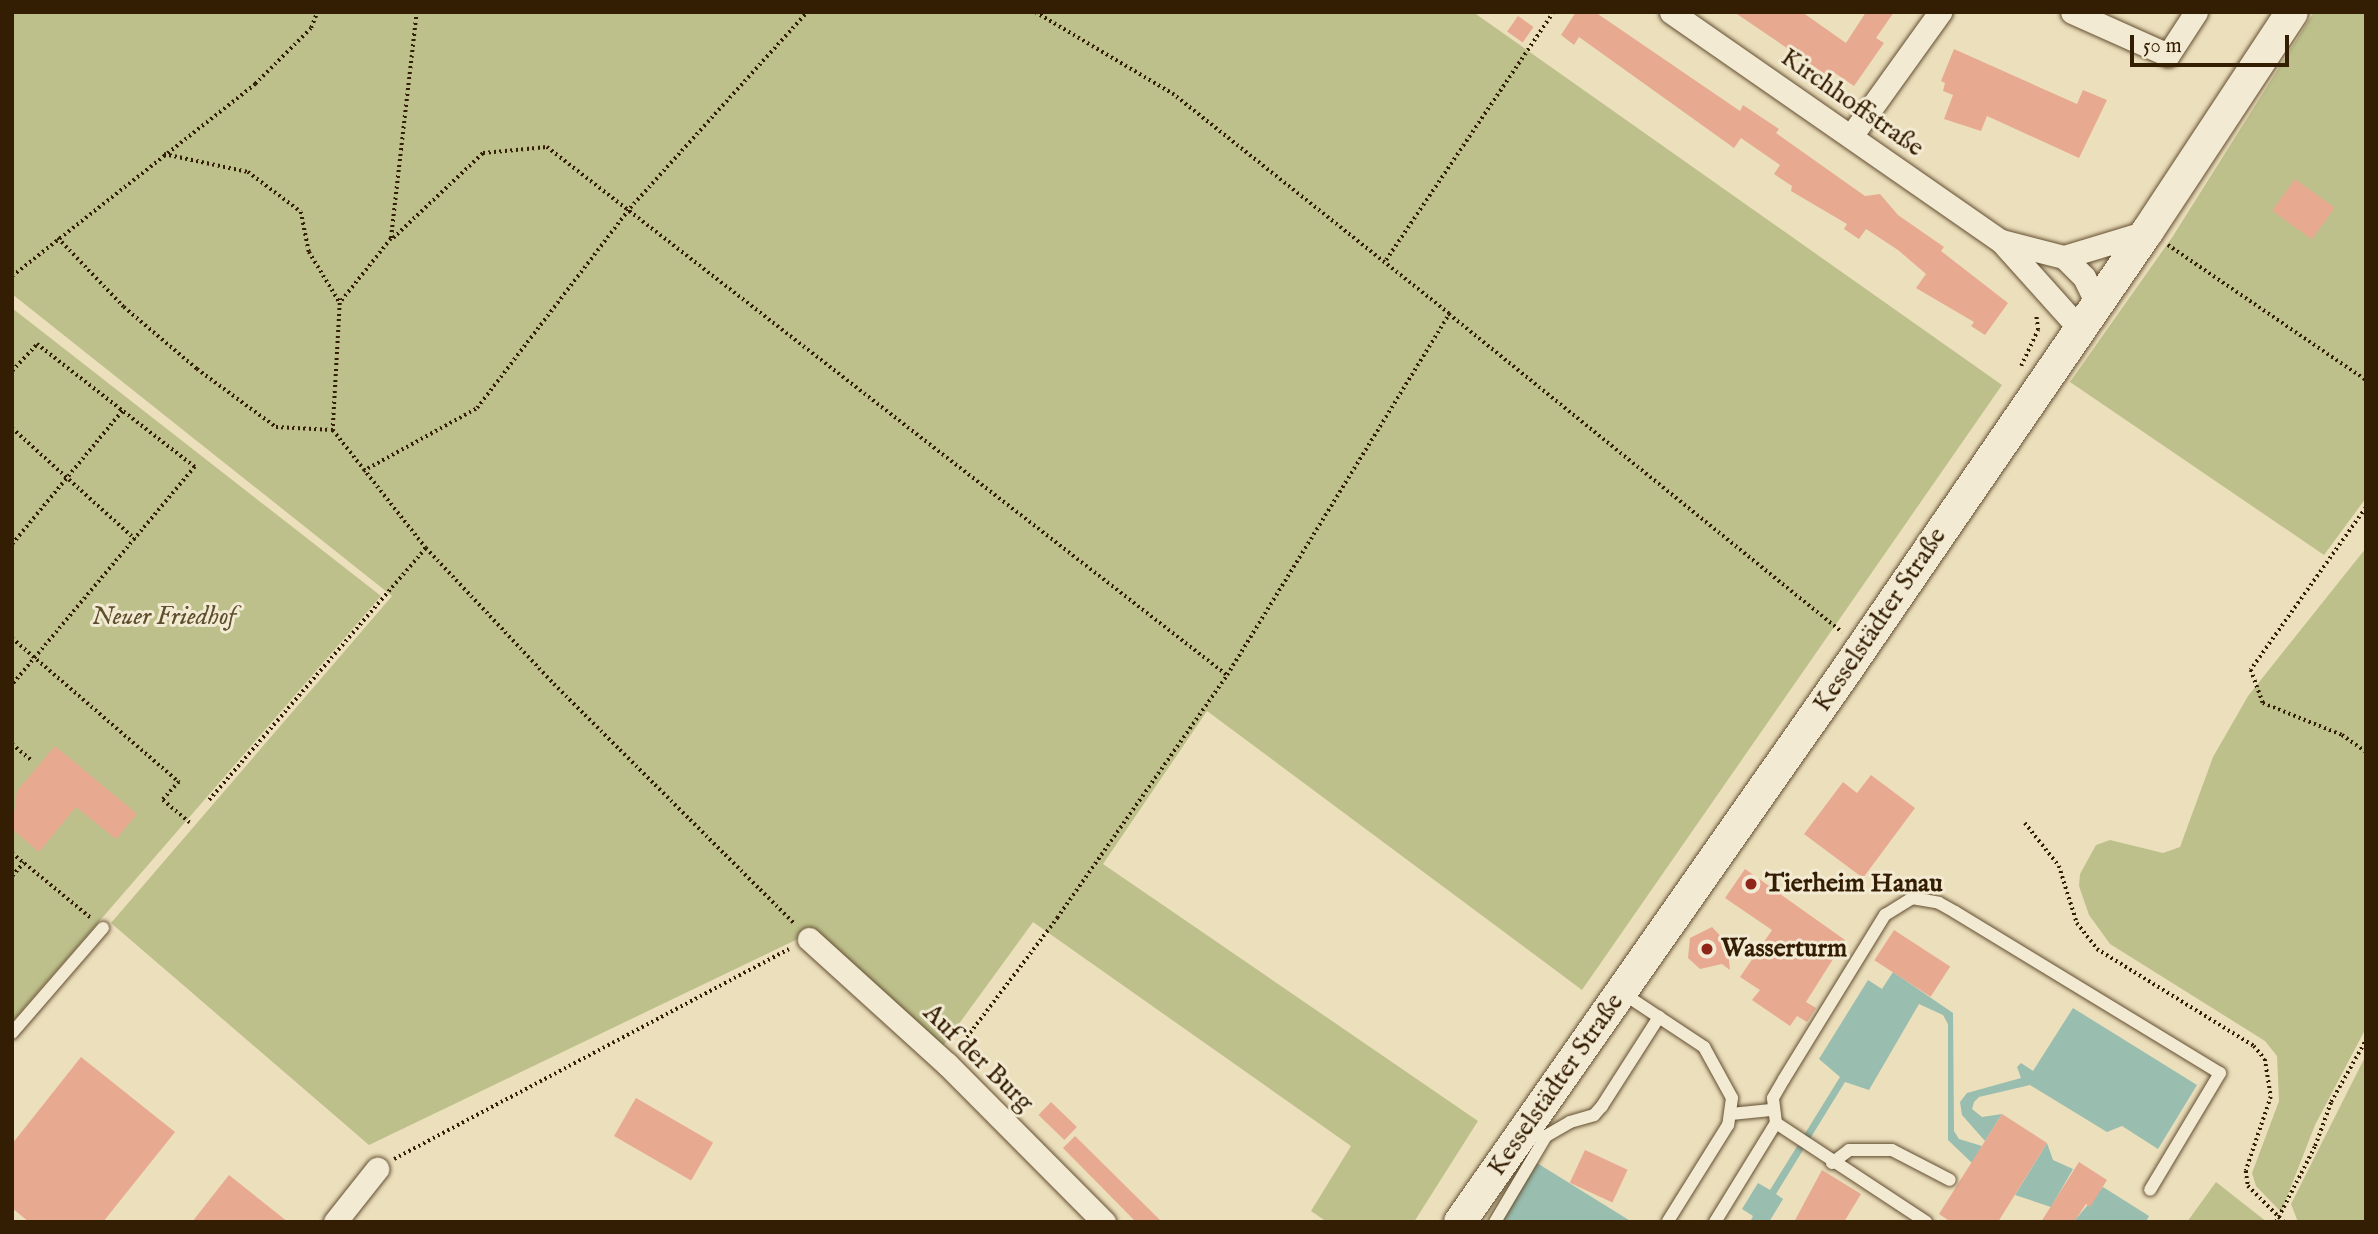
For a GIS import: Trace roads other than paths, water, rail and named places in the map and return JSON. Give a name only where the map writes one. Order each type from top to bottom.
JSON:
[{"type":"main road","name":"Kesselstädter Straße","points":[[1460,1222],[1621,992],[1849,635],[2088,315],[2147,232],[2292,12]]},
{"type":"street","name":"Kirchhoffstraße","points":[[1671,12],[2001,241],[2044,287],[2088,315]]},
{"type":"street","points":[[1851,136],[1940,12]]},
{"type":"street","points":[[2071,12],[2168,55],[2196,12]]},
{"type":"street","points":[[2088,315],[2084,277],[2064,257],[2147,232]]},
{"type":"street","name":"Kirchhoffstraße","points":[[2001,241],[2064,257]]},
{"type":"street","name":"Auf der Burg","points":[[809,939],[947,1064],[1104,1222]]},
{"type":"street","points":[[335,1222],[377,1169]]},
{"type":"lane","points":[[1926,1222],[1795,1139],[1776,1123],[1771,1110],[1778,1088],[1885,915],[1912,898],[1926,899],[2220,1073],[2150,1190]]},
{"type":"lane","points":[[12,1033],[100,926]]},
{"type":"lane","points":[[1621,992],[1714,1057],[1729,1087],[1731,1114],[1668,1221]]},
{"type":"lane","points":[[1495,1222],[1546,1136],[1570,1122],[1594,1115],[1659,1017]]},
{"type":"lane","points":[[1731,1114],[1771,1110]]},
{"type":"lane","points":[[1715,1222],[1776,1123]]},
{"type":"lane","points":[[1832,1163],[1849,1150],[1892,1150],[1950,1180]]},
{"type":"place","name":"Tierheim Hanau","points":[[1751,884]]},
{"type":"place","name":"Wasserturm","points":[[1707,949]]},
{"type":"park label","name":"Neuer Friedhof","points":[[164,617]]}]
